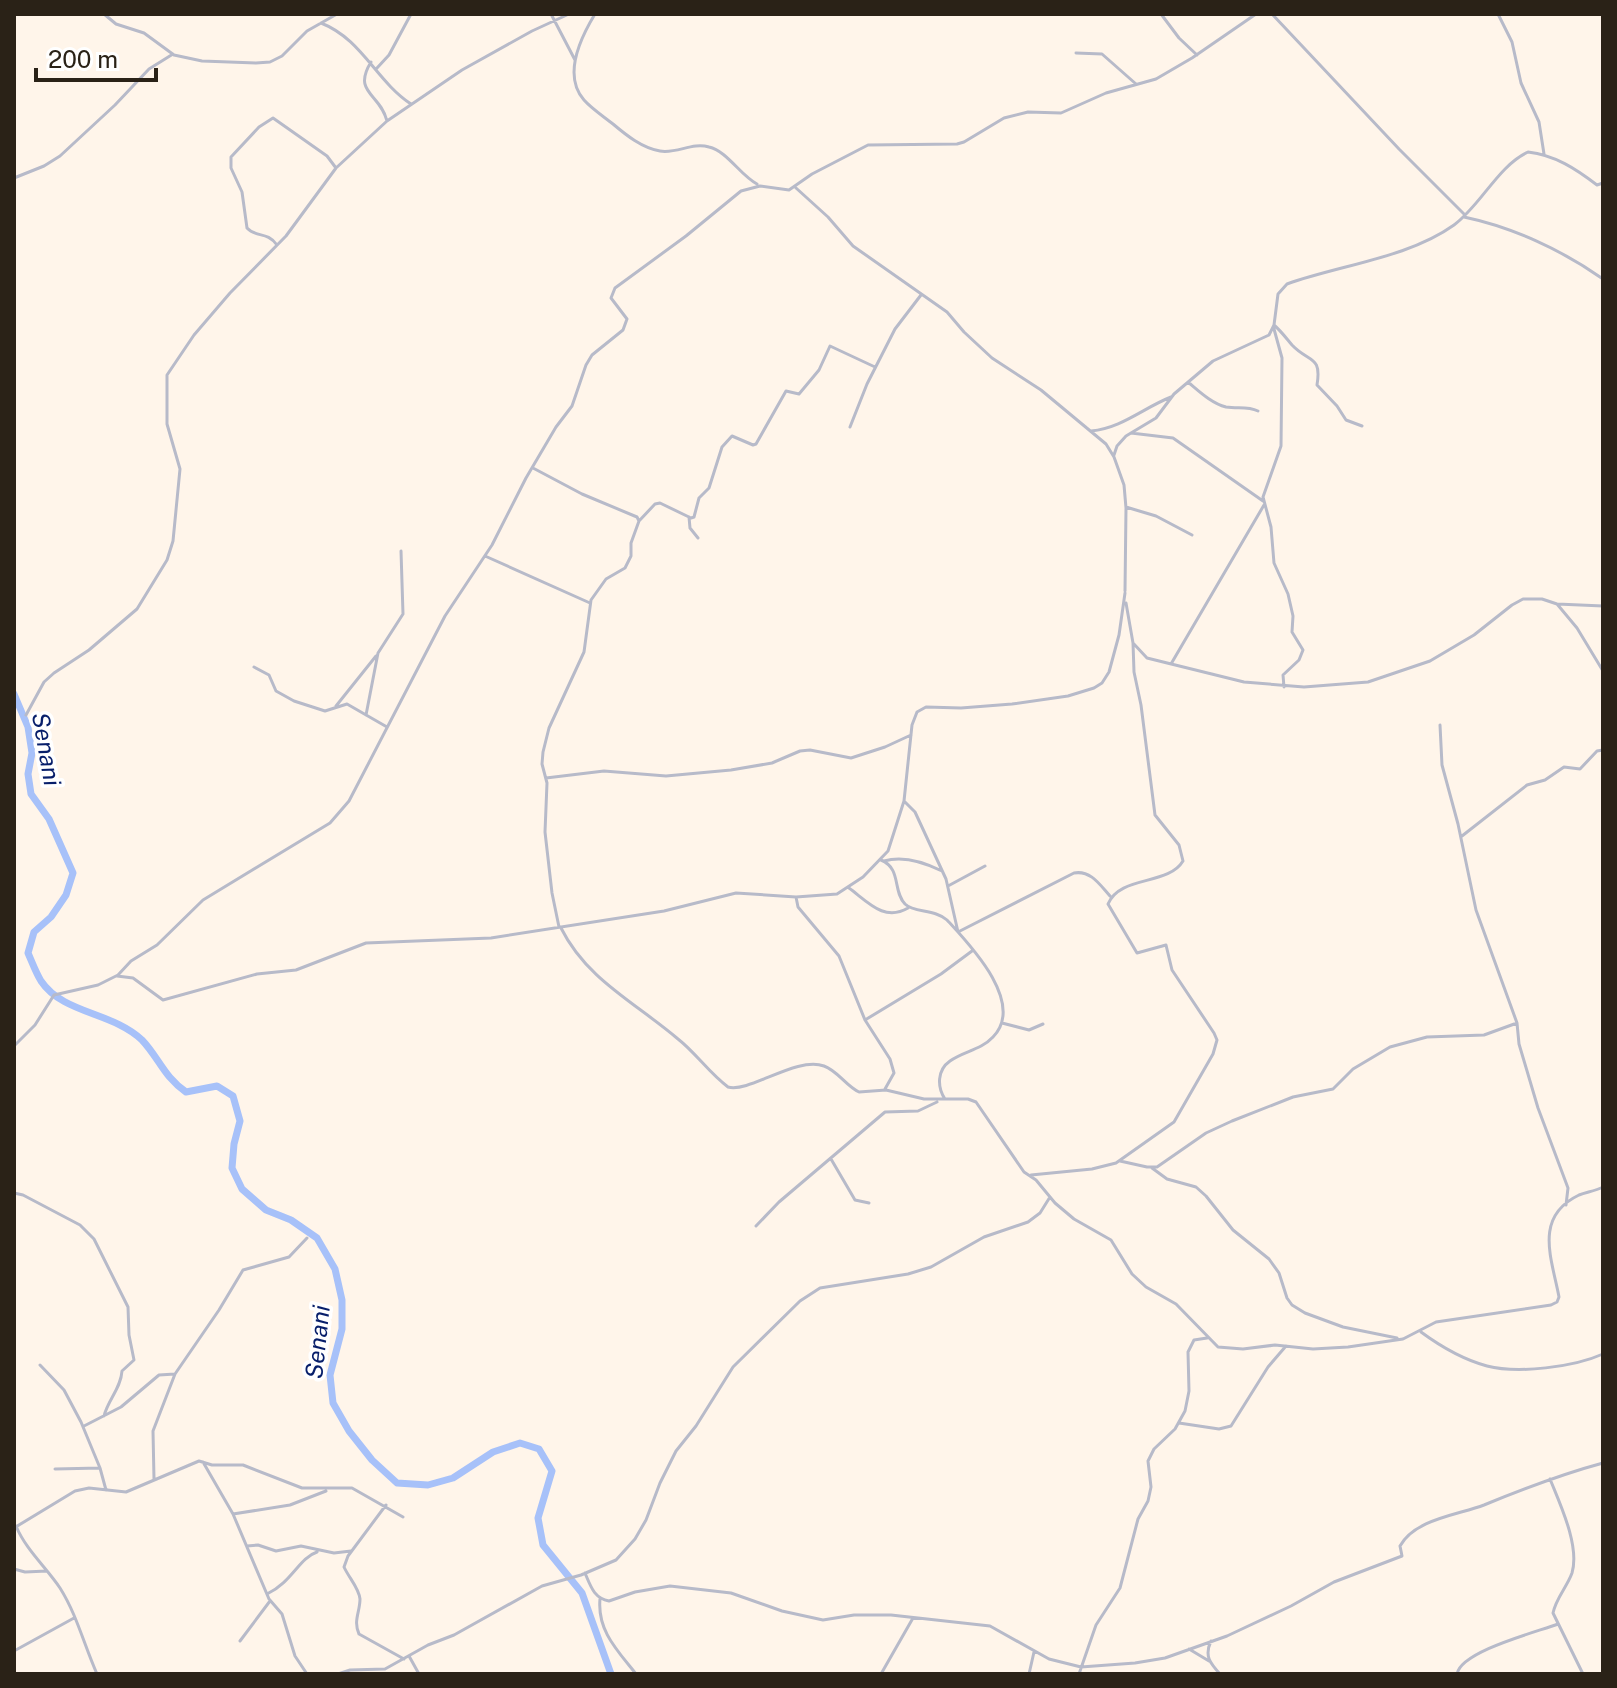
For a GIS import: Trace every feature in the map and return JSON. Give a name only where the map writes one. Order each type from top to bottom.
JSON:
[{"type":"street","points":[[104,14],[116,24],[144,33],[173,54],[202,61],[270,62],[282,56],[307,31],[337,14]]},
{"type":"street","points":[[376,69],[389,55],[411,14]]},
{"type":"street","points":[[551,14],[575,61]]},
{"type":"street","points":[[26,715],[44,682],[89,650],[137,609],[167,560],[173,541],[180,469],[165,415],[167,375],[221,304],[277,245],[336,168],[387,121],[462,70],[569,14]]},
{"type":"street","points":[[595,14],[575,61],[582,98],[631,139],[658,151],[710,147],[742,175],[760,186],[780,191],[796,188],[812,174],[868,145],[964,142],[1004,118],[1028,112],[1061,113],[1106,93],[1138,86],[1169,73],[1256,14]]},
{"type":"street","points":[[1161,14],[1197,55]]},
{"type":"street","points":[[1272,14],[1464,216],[1497,225],[1534,241],[1603,279]]},
{"type":"street","points":[[1498,14],[1512,42],[1527,99],[1539,122],[1544,154]]},
{"type":"street","points":[[321,23],[344,36],[371,62],[391,88],[411,104]]},
{"type":"street","points":[[1076,53],[1102,54],[1138,86]]},
{"type":"street","points":[[14,178],[60,156],[149,69],[173,54]]},
{"type":"street","points":[[371,62],[362,81],[380,105],[387,121]]},
{"type":"street","points":[[277,245],[269,236],[250,232],[247,228],[241,186],[229,163],[232,155],[259,127],[273,118],[327,156],[336,168]]},
{"type":"street","points":[[1284,687],[1283,675],[1299,660],[1303,650],[1292,632],[1291,603],[1274,563],[1271,527],[1263,492],[1281,446],[1282,358],[1274,326],[1278,294],[1287,284],[1407,247],[1446,230],[1464,216],[1520,156],[1528,152],[1544,154],[1566,163],[1597,185],[1603,183]]},
{"type":"street","points":[[14,1046],[35,1025],[54,995],[98,985],[117,976],[131,961],[157,945],[188,913],[220,887],[330,823],[349,801],[445,616],[485,556],[519,490],[576,398],[592,355],[627,324],[627,319],[611,298],[615,288],[741,191],[760,186]]},
{"type":"street","points":[[796,188],[828,217],[853,246],[947,312],[992,358],[1041,390],[1091,431],[1114,457],[1124,485],[1126,507],[1125,593],[1129,634],[1147,658],[1244,682],[1284,687],[1351,685],[1387,677],[1443,655],[1517,601],[1531,598],[1557,604],[1603,606]]},
{"type":"street","points":[[850,427],[895,329],[921,295]]},
{"type":"street","points":[[1114,457],[1117,446],[1156,418],[1171,397],[1188,382],[1223,354],[1264,338],[1274,326]]},
{"type":"street","points":[[1274,326],[1295,348],[1316,362],[1319,370],[1317,385],[1344,418],[1362,426]]},
{"type":"street","points":[[875,367],[830,346],[819,370],[799,394],[786,391],[756,444],[732,436],[726,439],[707,492],[699,498],[694,517],[657,503],[639,521],[625,568],[606,579],[590,603],[584,652],[545,742],[542,764],[546,778],[545,832],[552,893],[560,928],[579,959],[605,985],[680,1040],[728,1087],[740,1088],[765,1076],[819,1064],[832,1070],[855,1091],[863,1093],[885,1089],[924,1099],[968,1099],[976,1102],[1019,1167],[1074,1219],[1111,1240],[1132,1274],[1146,1287],[1176,1304],[1207,1338],[1221,1348],[1286,1346],[1313,1349],[1400,1340],[1436,1322],[1547,1307],[1557,1302],[1559,1297],[1549,1254],[1552,1220],[1576,1197],[1603,1187]]},
{"type":"street","points":[[1188,382],[1209,399],[1224,406],[1258,411]]},
{"type":"street","points":[[1091,431],[1115,427],[1171,397]]},
{"type":"street","points":[[1131,433],[1173,438],[1264,504]]},
{"type":"street","points":[[533,468],[582,494],[637,517],[639,521]]},
{"type":"street","points":[[1171,664],[1264,504]]},
{"type":"street","points":[[1126,507],[1156,516],[1192,535]]},
{"type":"street","points":[[689,517],[690,528],[698,538]]},
{"type":"street","points":[[336,707],[378,653],[403,614],[401,551]]},
{"type":"street","points":[[485,556],[590,603]]},
{"type":"street","points":[[117,976],[133,978],[163,1000],[257,974],[296,970],[366,943],[491,938],[664,911],[736,893],[796,897],[837,894],[882,861],[893,838],[904,801],[911,735],[917,712],[926,707],[961,708],[1068,696],[1102,683],[1109,672],[1119,635],[1125,593]]},
{"type":"street","points":[[1557,604],[1577,628],[1603,671]]},
{"type":"street","points":[[1030,1175],[1099,1168],[1120,1161],[1174,1122],[1213,1054],[1217,1040],[1172,970],[1166,945],[1137,953],[1108,904],[1111,897],[1131,885],[1175,869],[1183,861],[1179,845],[1155,815],[1134,672],[1133,643]]},
{"type":"street","points":[[366,715],[378,653]]},
{"type":"street","points":[[254,667],[269,675],[275,690],[294,701],[320,710],[347,704],[387,727]]},
{"type":"street","points":[[1440,725],[1442,765],[1476,910],[1517,1023],[1519,1044],[1538,1108],[1570,1192],[1566,1205]]},
{"type":"street","points":[[546,778],[604,771],[666,776],[731,770],[772,763],[810,750],[851,758],[911,735]]},
{"type":"street","points":[[1461,837],[1527,785],[1545,780],[1564,767],[1580,769],[1597,751],[1603,750]]},
{"type":"street","points":[[904,801],[915,812],[942,871],[958,932]]},
{"type":"street","points":[[882,861],[914,861],[942,871]]},
{"type":"street","points":[[882,861],[894,870],[903,902],[908,907],[941,915],[958,932],[989,971],[1003,1006],[1002,1023],[997,1032],[982,1046],[946,1063],[939,1083],[943,1100]]},
{"type":"street","points":[[948,886],[985,866]]},
{"type":"street","points":[[958,932],[1074,873],[1091,876],[1111,897]]},
{"type":"street","points":[[849,888],[883,912],[894,913],[908,907]]},
{"type":"street","points":[[796,897],[798,907],[839,956],[865,1020],[893,1067],[894,1073],[885,1089]]},
{"type":"street","points":[[865,1020],[941,974],[972,951]]},
{"type":"street","points":[[1002,1023],[1029,1030],[1043,1024]]},
{"type":"street","points":[[1152,1168],[1206,1133],[1232,1121],[1293,1097],[1336,1088],[1353,1069],[1390,1047],[1427,1037],[1484,1035],[1517,1023]]},
{"type":"street","points":[[756,1226],[779,1202],[885,1112],[918,1111],[943,1100]]},
{"type":"street","points":[[831,1159],[851,1194],[860,1202],[869,1203]]},
{"type":"street","points":[[1120,1161],[1152,1168],[1159,1175],[1196,1187],[1233,1230],[1269,1259],[1279,1273],[1292,1305],[1343,1327],[1400,1340]]},
{"type":"street","points":[[14,1193],[88,1231],[126,1301],[134,1358],[122,1371],[122,1381],[109,1399],[104,1416]]},
{"type":"street","points":[[337,1674],[350,1670],[385,1669],[465,1630],[542,1586],[616,1560],[635,1539],[676,1451],[696,1426],[733,1367],[800,1301],[820,1288],[908,1274],[931,1267],[984,1237],[1028,1222],[1040,1213],[1050,1197]]},
{"type":"street","points":[[154,1479],[153,1431],[175,1374],[243,1270],[289,1257],[307,1238]]},
{"type":"street","points":[[1420,1331],[1434,1341],[1490,1367],[1527,1369],[1591,1360],[1603,1354]]},
{"type":"street","points":[[1079,1674],[1096,1625],[1120,1588],[1138,1519],[1148,1501],[1151,1487],[1148,1461],[1185,1411],[1189,1391],[1190,1345],[1194,1340],[1207,1338]]},
{"type":"street","points":[[1179,1423],[1219,1429],[1231,1426],[1268,1367],[1286,1346]]},
{"type":"street","points":[[40,1365],[64,1390],[83,1427],[106,1490]]},
{"type":"street","points":[[83,1427],[121,1407],[159,1375],[175,1374]]},
{"type":"street","points":[[17,1526],[75,1491],[89,1488],[126,1492],[195,1462],[243,1465],[302,1488],[352,1488],[403,1517]]},
{"type":"street","points":[[203,1462],[233,1514],[270,1601],[282,1614],[295,1656],[304,1673]]},
{"type":"street","points":[[585,1573],[592,1590],[600,1599],[615,1600],[635,1592],[670,1586],[731,1593],[782,1611],[823,1620],[854,1615],[990,1626],[1008,1633],[1034,1652],[1081,1667],[1146,1662],[1211,1641],[1277,1613],[1334,1582],[1402,1556],[1401,1543],[1418,1529],[1550,1479],[1603,1463]]},
{"type":"street","points":[[55,1469],[100,1468]]},
{"type":"street","points":[[1550,1479],[1562,1506],[1573,1566],[1553,1613],[1583,1674]]},
{"type":"street","points":[[233,1514],[290,1505],[330,1489]]},
{"type":"street","points":[[386,1505],[344,1562],[360,1602],[356,1629],[366,1639],[404,1659]]},
{"type":"street","points":[[14,1518],[25,1543],[60,1589],[75,1617],[97,1674]]},
{"type":"street","points":[[247,1546],[258,1545],[276,1551],[301,1546],[321,1551],[351,1551]]},
{"type":"street","points":[[267,1594],[289,1580],[305,1557],[321,1551]]},
{"type":"street","points":[[14,1569],[47,1571]]},
{"type":"street","points":[[600,1599],[604,1631],[636,1674]]},
{"type":"street","points":[[240,1641],[270,1601]]},
{"type":"street","points":[[14,1651],[75,1617]]},
{"type":"street","points":[[881,1674],[913,1618]]},
{"type":"street","points":[[1457,1674],[1464,1663],[1498,1645],[1558,1624]]},
{"type":"street","points":[[1209,1661],[1207,1652],[1211,1641]]},
{"type":"street","points":[[1189,1649],[1209,1661],[1220,1674]]},
{"type":"street","points":[[1029,1674],[1034,1652]]},
{"type":"street","points":[[409,1656],[419,1674]]},
{"type":"waterway","name":"Senani","points":[[14,694],[28,727],[32,753],[28,774],[31,794],[49,819],[73,873],[66,895],[51,917],[34,932],[28,953],[41,981],[62,1000],[117,1024],[142,1040],[172,1080],[186,1092],[217,1086],[233,1096],[240,1121],[232,1168],[242,1189],[266,1210],[291,1220],[317,1238],[335,1269],[342,1300],[342,1329],[330,1375],[333,1403],[349,1431],[372,1460],[397,1483],[428,1485],[453,1478],[493,1452],[520,1443],[539,1449],[552,1471],[538,1518],[543,1545],[582,1593],[611,1674]]}]
